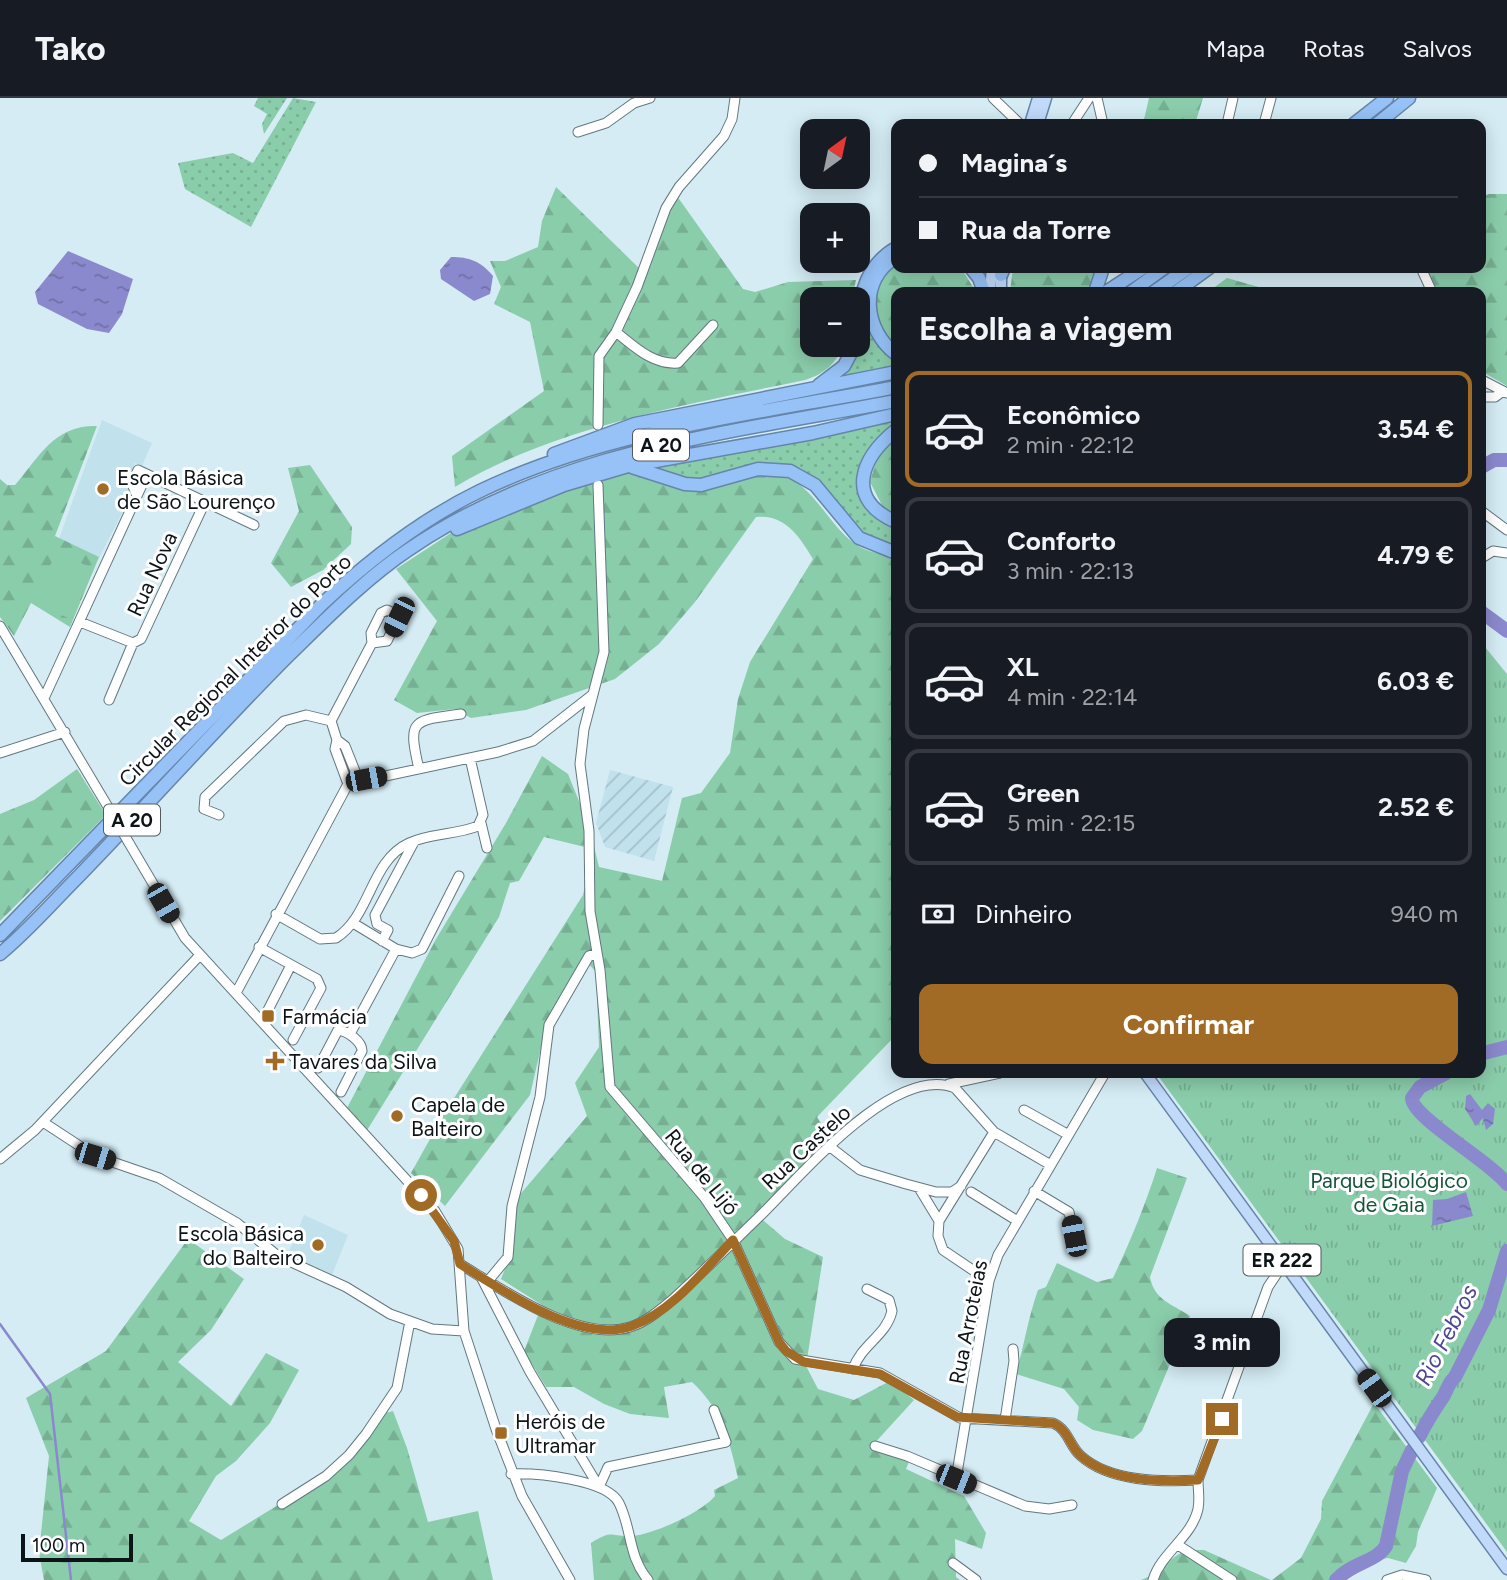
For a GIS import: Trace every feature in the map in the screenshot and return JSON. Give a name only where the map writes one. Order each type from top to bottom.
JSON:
[{"type":"highway","points":[[1360,119],[1387,98]]},
{"type":"highway","points":[[1383,119],[1409,98]]},
{"type":"highway","points":[[864,287],[865,279],[875,265],[891,252]]},
{"type":"highway","points":[[891,261],[881,270],[873,283],[869,311],[878,336],[891,350]]},
{"type":"highway","points":[[1114,287],[1135,273]]},
{"type":"highway","points":[[1138,287],[1157,273]]},
{"type":"highway","points":[[1161,287],[1181,273]]},
{"type":"highway","points":[[1183,287],[1202,273]]},
{"type":"highway","points":[[806,391],[822,384],[844,366],[849,357]]},
{"type":"highway","points":[[479,491],[493,479],[635,424],[891,373]]},
{"type":"highway","name":"Circular Regional Interior do Porto","points":[[0,935],[321,605],[358,571],[401,540],[479,491],[555,461],[641,436],[891,388]]},
{"type":"highway","name":"Circular Regional Interior do Porto","points":[[0,954],[329,616],[407,550],[475,511],[558,474],[632,452],[891,402]]},
{"type":"highway","points":[[440,531],[453,531],[564,485],[628,466],[813,433],[891,415]]},
{"type":"highway","points":[[891,435],[870,454],[863,481],[872,504],[891,518]]},
{"type":"highway","points":[[628,466],[685,484],[701,485],[758,469],[790,471],[815,485],[859,538],[891,551]]},
{"type":"main road","points":[[1032,119],[1038,98]]},
{"type":"main road","points":[[1040,119],[1046,98]]},
{"type":"main road","name":"ER 222","points":[[1149,1078],[1507,1569]]},
{"type":"street","points":[[578,132],[606,123],[634,103],[650,98]]},
{"type":"street","points":[[598,425],[599,356],[616,332],[638,287],[661,218],[679,187],[724,136],[732,119],[735,98]]},
{"type":"street","points":[[993,98],[1015,119]]},
{"type":"street","points":[[1075,119],[1089,98]]},
{"type":"street","points":[[1097,98],[1102,119]]},
{"type":"street","points":[[1228,119],[1233,98]]},
{"type":"street","points":[[1265,119],[1271,98]]},
{"type":"street","points":[[616,332],[649,357],[667,364],[678,363],[713,326]]},
{"type":"street","points":[[1486,382],[1505,392]]},
{"type":"street","points":[[1486,397],[1505,392]]},
{"type":"street","points":[[44,696],[147,474],[254,525]]},
{"type":"street","name":"Rua de Lijó","points":[[598,485],[604,652],[592,695],[580,764],[590,856],[590,911],[597,953],[610,1087],[699,1190],[733,1240],[779,1342],[786,1351],[804,1362],[880,1374],[954,1416],[968,1419],[1045,1421],[1060,1426],[1080,1456],[1125,1476],[1156,1483],[1198,1480]]},
{"type":"street","name":"Rua Nova","points":[[80,622],[133,643],[141,639],[205,502]]},
{"type":"street","points":[[1486,514],[1507,530]]},
{"type":"street","points":[[1486,555],[1493,551],[1507,553]]},
{"type":"street","points":[[0,626],[44,696],[179,931],[435,1211],[454,1241],[460,1264],[464,1331],[511,1474],[570,1580]]},
{"type":"street","points":[[109,700],[133,643]]},
{"type":"street","points":[[348,784],[335,749],[337,740],[331,721],[372,643]]},
{"type":"street","points":[[236,993],[348,784],[470,758],[533,741],[592,695]]},
{"type":"street","points":[[219,815],[204,809],[205,797],[284,721],[306,715],[331,721]]},
{"type":"street","points":[[419,769],[412,738],[414,728],[422,721],[461,715]]},
{"type":"street","points":[[0,753],[65,732]]},
{"type":"street","points":[[337,740],[345,746],[359,781]]},
{"type":"street","points":[[470,758],[483,815],[481,823],[487,848]]},
{"type":"street","points":[[276,914],[320,939],[329,940],[344,933],[352,923],[383,866],[394,853],[414,842],[460,832],[481,823]]},
{"type":"street","points":[[382,941],[388,930],[377,924],[375,915],[414,842]]},
{"type":"street","points":[[352,923],[396,949],[412,953],[422,950],[459,876]]},
{"type":"street","points":[[259,947],[317,979],[321,988],[293,1040]]},
{"type":"street","points":[[349,1034],[396,949]]},
{"type":"street","points":[[597,953],[589,956],[549,1025],[540,1097],[512,1206],[508,1257],[484,1279],[530,1372],[599,1487]]},
{"type":"street","points":[[0,1159],[43,1122],[200,955]]},
{"type":"street","points":[[267,1012],[291,965]]},
{"type":"street","points":[[318,1068],[337,1032],[341,1030],[349,1034],[363,1050],[341,1092]]},
{"type":"street","name":"Rua Castelo","points":[[460,1264],[565,1320],[617,1330],[631,1327],[656,1314],[858,1119],[900,1095],[924,1087],[976,1078]]},
{"type":"street","name":"Rua Arroteias","points":[[956,1479],[989,1280],[1016,1220],[1102,1078]]},
{"type":"street","points":[[947,1084],[962,1093],[994,1132],[1049,1164]]},
{"type":"street","points":[[1024,1110],[1067,1134]]},
{"type":"street","points":[[43,1122],[95,1156],[146,1171],[237,1223],[278,1256],[346,1287],[390,1314],[439,1331],[464,1331]]},
{"type":"street","points":[[989,1280],[943,1250],[938,1236],[939,1221],[994,1132]]},
{"type":"street","points":[[829,1146],[860,1170],[919,1188],[952,1192],[961,1186]]},
{"type":"street","points":[[919,1188],[939,1221]]},
{"type":"street","points":[[1034,1191],[1069,1212],[1074,1236],[1072,1242]]},
{"type":"street","points":[[971,1192],[1016,1220]]},
{"type":"street","points":[[1153,1580],[1160,1564],[1178,1545],[1198,1509],[1198,1480],[1268,1287],[1284,1263]]},
{"type":"street","points":[[853,1368],[861,1351],[882,1331],[892,1311],[889,1300],[867,1289]]},
{"type":"street","points":[[282,1504],[326,1476],[349,1455],[366,1434],[397,1388],[411,1321]]},
{"type":"street","points":[[1006,1420],[1014,1361],[1013,1349]]},
{"type":"street","points":[[599,1487],[608,1467],[726,1442],[714,1410]]},
{"type":"street","points":[[875,1446],[907,1456],[956,1479],[1036,1509],[1072,1505]]},
{"type":"street","points":[[511,1474],[537,1473],[599,1487],[612,1494],[618,1502],[632,1556],[648,1580]]},
{"type":"street","points":[[1178,1545],[1232,1580]]},
{"type":"street","points":[[953,1563],[976,1580]]},
{"type":"street","points":[[1387,1580],[1408,1575],[1426,1580]]},
{"type":"shaded area","name":"Escola Básica de São Lourenço","points":[[102,420],[152,443],[142,466],[135,463],[126,482],[131,496],[97,562],[57,544]]},
{"type":"shaded area","points":[[610,770],[673,787],[654,861],[605,847],[596,823]]},
{"type":"shaded area","name":"Escola Básica do Balteiro","points":[[304,1215],[348,1235],[332,1275],[287,1256]]},
{"type":"green space","points":[[258,98],[287,98],[264,134],[262,124],[267,114],[254,106]]},
{"type":"green space","points":[[293,98],[316,102],[251,227],[185,189],[178,163],[233,153],[253,163]]},
{"type":"green space","points":[[1149,98],[1203,98],[1197,119],[1144,119]]},
{"type":"green space","points":[[556,187],[641,270],[672,189],[743,289],[755,292],[788,282],[856,280],[855,287],[800,287],[800,357],[837,357],[824,371],[805,380],[671,408],[580,433],[494,466],[455,487],[452,456],[544,391],[530,322],[494,304],[501,287],[490,261],[505,261],[538,247],[542,221]]},
{"type":"green space","points":[[1507,194],[1507,386],[1486,374],[1486,287],[1431,287],[1427,275],[1486,273],[1486,195]]},
{"type":"green space","points":[[891,267],[891,273],[964,273],[973,287],[891,287],[891,342],[881,328],[875,304],[880,281]]},
{"type":"green space","points":[[1012,273],[1096,273],[1090,287],[1011,287]]},
{"type":"green space","points":[[1227,278],[1258,287],[1215,287]]},
{"type":"green space","points":[[870,312],[891,349],[891,368],[836,380],[850,357],[870,357]]},
{"type":"green space","points":[[891,419],[891,429],[867,455],[860,480],[891,520],[891,546],[862,533],[823,486],[800,468],[768,463],[712,480],[682,478],[652,467]]},
{"type":"green space","points":[[97,426],[55,536],[99,557],[70,627],[31,603],[14,636],[0,617],[0,479],[7,485],[15,485],[49,444],[70,431]]},
{"type":"green space","points":[[891,441],[891,514],[885,511],[870,482],[878,453]]},
{"type":"green space","points":[[310,465],[352,527],[351,544],[323,570],[291,587],[271,563],[299,511],[288,468]]},
{"type":"green space","points":[[632,468],[672,484],[693,489],[715,488],[750,474],[771,471],[785,476],[808,492],[844,535],[859,547],[891,557],[891,1040],[817,1117],[830,1138],[757,1215],[785,1239],[823,1257],[806,1366],[818,1389],[854,1400],[890,1381],[914,1400],[872,1446],[910,1459],[906,1469],[964,1496],[986,1533],[982,1549],[955,1539],[956,1577],[960,1580],[594,1580],[591,1543],[608,1535],[642,1534],[677,1521],[709,1502],[715,1496],[714,1490],[738,1478],[723,1426],[711,1403],[692,1382],[664,1387],[669,1418],[630,1414],[604,1404],[574,1387],[546,1387],[524,1351],[542,1305],[501,1279],[509,1259],[517,1198],[587,1116],[575,1083],[599,1047],[596,972],[586,961],[546,1026],[530,1095],[445,1206],[411,1173],[444,1114],[583,895],[593,849],[544,837],[519,881],[510,883],[499,917],[366,1132],[347,1108],[436,939],[506,823],[542,756],[568,774],[589,826],[599,867],[662,881],[682,798],[701,793],[730,753],[738,699],[750,662],[813,559],[790,528],[775,519],[756,517],[695,602],[659,644],[615,679],[526,710],[471,718],[455,709],[417,713],[394,700],[437,621],[396,569],[454,531],[517,503]]},
{"type":"green space","points":[[56,552],[92,568],[71,619],[34,604]]},
{"type":"green space","name":"Parque Biológico de Gaia","points":[[1486,648],[1507,674],[1507,1552],[1160,1078],[1486,1078]]},
{"type":"green space","points":[[77,769],[106,815],[0,921],[0,814],[34,800]]},
{"type":"green space","points":[[1157,1168],[1187,1178],[1150,1277],[1160,1296],[1190,1316],[1142,1431],[1133,1439],[1093,1430],[1077,1420],[1079,1407],[1064,1389],[1016,1374],[1038,1290],[1046,1287],[1057,1263],[1097,1282],[1113,1278],[1137,1224]]},
{"type":"green space","points":[[188,1239],[244,1279],[211,1330],[178,1362],[231,1406],[266,1353],[299,1370],[270,1423],[236,1461],[216,1476],[189,1521],[221,1540],[348,1462],[363,1444],[378,1415],[393,1411],[407,1448],[428,1522],[478,1511],[493,1580],[44,1580],[39,1553],[49,1456],[26,1398],[106,1351]]},
{"type":"green space","points":[[1374,1403],[1437,1488],[1418,1532],[1416,1546],[1406,1563],[1388,1558],[1373,1561],[1357,1565],[1337,1580],[1272,1580],[1301,1558],[1321,1519],[1322,1501]]},
{"type":"green space","points":[[1187,1550],[1204,1550],[1271,1580],[1141,1580]]},
{"type":"water","points":[[68,251],[133,279],[122,314],[109,333],[87,329],[38,304],[35,292]]},
{"type":"water","points":[[451,257],[474,261],[484,267],[493,276],[490,294],[474,301],[441,279],[440,270]]},
{"type":"water","points":[[1470,1094],[1482,1110],[1488,1103],[1495,1109],[1493,1124],[1486,1130],[1483,1118],[1476,1126],[1465,1109],[1466,1096]]},
{"type":"water","points":[[1466,1192],[1473,1216],[1432,1226],[1433,1200],[1447,1199]]},
{"type":"waterway","name":"Rio Febros","points":[[1486,465],[1494,460],[1507,460]]},
{"type":"waterway","name":"Rio Febros","points":[[1486,615],[1507,631]]},
{"type":"waterway","name":"Rio Febros","points":[[1486,1052],[1507,1047]]},
{"type":"waterway","name":"Rio Febros","points":[[1437,1078],[1420,1087],[1412,1098],[1415,1106],[1437,1128],[1507,1184]]},
{"type":"waterway","name":"Rio Febros","points":[[1419,1437],[1455,1377],[1489,1310],[1507,1251]]},
{"type":"waterway","points":[[0,1324],[50,1394],[71,1580]]},
{"type":"waterway","name":"Rio Febros","points":[[1336,1580],[1350,1569],[1376,1556],[1386,1546],[1402,1471],[1412,1450]]},
{"type":"place","name":"Escola Básica de São Lourenço","points":[[103,489]]},
{"type":"place","name":"Farmácia","points":[[268,1016]]},
{"type":"place","name":"Tavares da Silva","points":[[275,1061]]},
{"type":"place","name":"Capela de Balteiro","points":[[397,1116]]},
{"type":"place","name":"Escola Básica do Balteiro","points":[[318,1245]]},
{"type":"place","name":"Heróis de Ultramar","points":[[501,1433]]},
{"type":"route","points":[[421,1195],[454,1241],[460,1264],[538,1309],[583,1326],[617,1330],[631,1327],[656,1314],[733,1240],[779,1342],[786,1351],[804,1362],[872,1371],[960,1418],[1053,1423],[1066,1432],[1075,1450],[1088,1461],[1125,1476],[1156,1483],[1198,1480],[1222,1419]]}]
